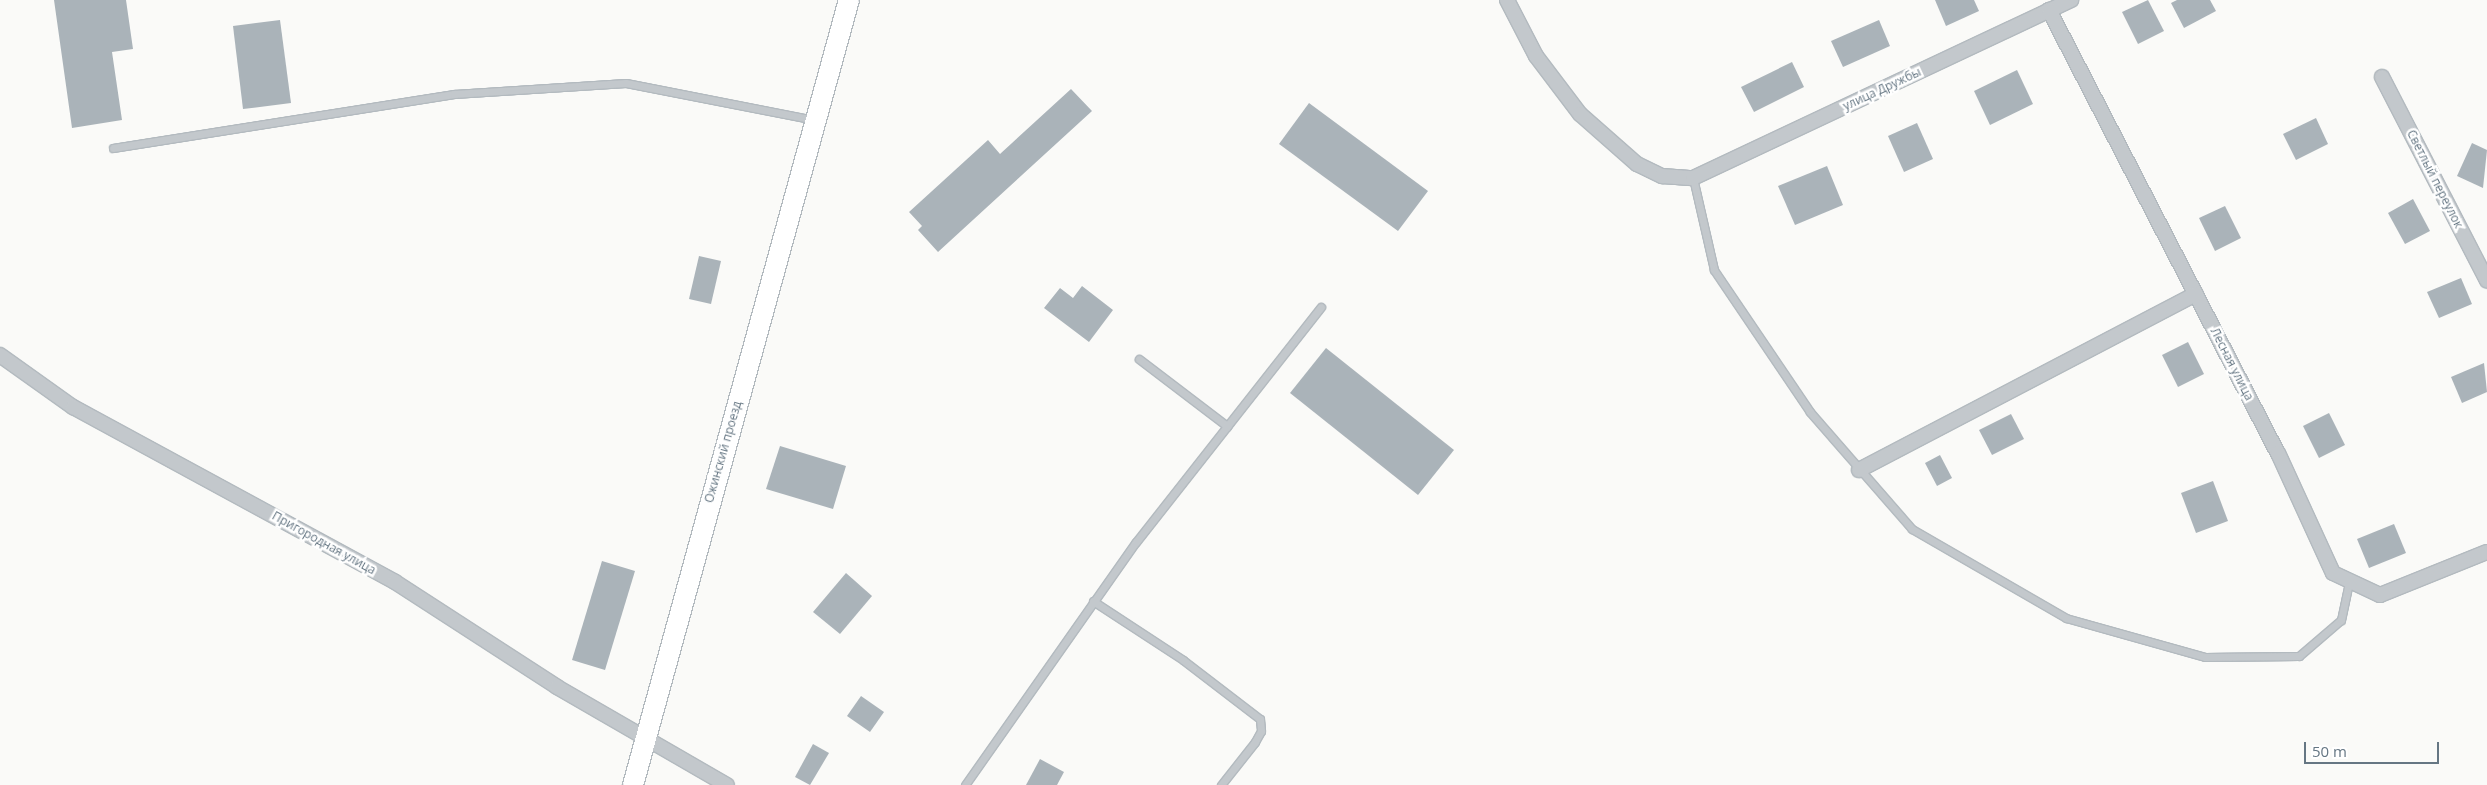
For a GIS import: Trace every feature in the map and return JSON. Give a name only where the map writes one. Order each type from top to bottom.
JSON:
[{"type":"main road","name":"Ожинский проезд","points":[[633,785],[644,736],[849,0]]},
{"type":"street","points":[[1508,0],[1536,56],[1580,114],[1637,164],[1662,176],[1693,178]]},
{"type":"street","name":"улица Дружбы","points":[[1693,178],[2071,0]]},
{"type":"street","name":"Лесная улица","points":[[2049,10],[2278,453],[2333,573],[2380,595],[2487,552]]},
{"type":"street","name":"Светлый переулок","points":[[2382,78],[2487,280]]},
{"type":"street","points":[[1859,470],[2196,294]]},
{"type":"street","name":"Пригородная улица","points":[[0,355],[73,406],[395,582],[557,687],[727,785]]},
{"type":"lane","points":[[113,148],[454,94],[626,83],[816,120]]},
{"type":"lane","points":[[1693,178],[1714,270],[1810,412],[1912,529],[2066,618],[2205,657],[2299,656],[2341,620],[2349,582]]},
{"type":"lane","points":[[965,785],[1093,601],[1321,307]]},
{"type":"lane","points":[[1139,359],[1227,426]]},
{"type":"lane","points":[[1093,601],[1183,660],[1260,719],[1261,731],[1255,742],[1220,785]]},
{"type":"building","points":[[54,0],[126,0],[133,49],[112,52],[122,120],[72,128]]},
{"type":"building","points":[[1935,0],[1974,0],[1979,11],[1946,26]]},
{"type":"building","points":[[2148,0],[2164,31],[2138,44],[2122,12]]},
{"type":"building","points":[[2177,0],[2210,0],[2216,11],[2184,28],[2171,3]]},
{"type":"building","points":[[280,20],[291,103],[243,109],[233,26]]},
{"type":"building","points":[[1879,20],[1890,46],[1843,67],[1831,41]]},
{"type":"building","points":[[1792,62],[1804,87],[1754,112],[1741,87]]},
{"type":"building","points":[[2017,70],[2033,104],[1990,125],[1974,91]]},
{"type":"building","points":[[1071,89],[1092,111],[938,252],[918,230],[922,226],[909,212],[988,140],[1000,154]]},
{"type":"building","points":[[1309,103],[1428,191],[1398,231],[1279,144]]},
{"type":"building","points":[[2316,118],[2328,144],[2296,160],[2283,134]]},
{"type":"building","points":[[1917,123],[1933,159],[1904,172],[1888,136]]},
{"type":"building","points":[[2472,143],[2487,150],[2483,188],[2457,176]]},
{"type":"building","points":[[1827,166],[1843,205],[1795,225],[1778,186]]},
{"type":"building","points":[[2413,199],[2430,231],[2405,244],[2388,213]]},
{"type":"building","points":[[2225,206],[2241,238],[2215,251],[2199,218]]},
{"type":"building","points":[[699,256],[721,261],[711,304],[689,299]]},
{"type":"building","points":[[2461,278],[2472,304],[2439,318],[2427,292]]},
{"type":"building","points":[[1082,286],[1113,310],[1089,342],[1044,308],[1060,288],[1073,298]]},
{"type":"building","points":[[2188,342],[2204,374],[2178,387],[2162,355]]},
{"type":"building","points":[[1326,348],[1454,450],[1418,495],[1290,393]]},
{"type":"building","points":[[2484,363],[2487,392],[2462,403],[2451,377]]},
{"type":"building","points":[[2329,413],[2345,445],[2319,458],[2303,426]]},
{"type":"building","points":[[2011,414],[2024,439],[1992,455],[1979,430]]},
{"type":"building","points":[[780,446],[846,466],[833,509],[766,489]]},
{"type":"building","points":[[1940,455],[1952,478],[1937,486],[1925,463]]},
{"type":"building","points":[[2213,481],[2228,521],[2196,533],[2181,493]]},
{"type":"building","points":[[2394,524],[2406,553],[2369,568],[2357,539]]},
{"type":"building","points":[[602,561],[635,571],[605,670],[572,660]]},
{"type":"building","points":[[846,573],[872,596],[840,634],[813,612]]},
{"type":"building","points":[[861,696],[884,712],[870,732],[847,716]]},
{"type":"building","points":[[813,744],[829,753],[810,785],[795,777]]},
{"type":"building","points":[[1040,759],[1064,772],[1057,785],[1026,785]]}]
